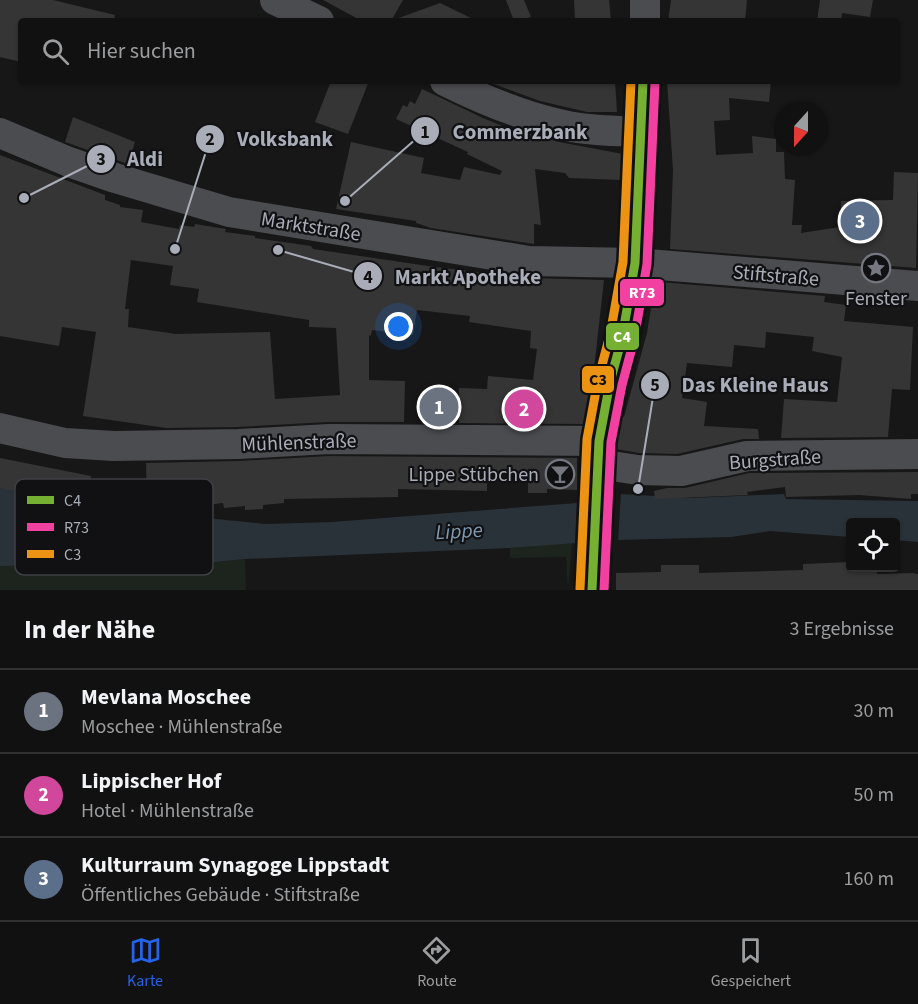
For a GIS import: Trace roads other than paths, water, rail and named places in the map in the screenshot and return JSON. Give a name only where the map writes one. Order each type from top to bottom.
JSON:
[{"type":"street","points":[[275,0],[314,18]]},
{"type":"street","points":[[645,0],[645,18]]},
{"type":"street","points":[[452,84],[483,100],[563,125],[602,131],[642,132]]},
{"type":"street","points":[[592,590],[598,465],[610,382],[622,338],[635,263],[643,84]]},
{"type":"street","name":"Marktstraße","points":[[0,133],[69,162],[115,178],[229,212],[529,261],[635,263]]},
{"type":"street","name":"Stiftstraße","points":[[635,263],[918,286]]},
{"type":"street","name":"Mühlenstraße","points":[[0,428],[65,442],[114,446],[239,444],[329,439],[598,465]]},
{"type":"street","name":"Burgstraße","points":[[598,465],[638,470],[681,471],[747,456],[918,454]]},
{"type":"water","points":[[0,485],[15,488],[15,566],[0,566]]},
{"type":"water","name":"Lippe","points":[[619,494],[692,498],[784,494],[786,499],[918,501],[918,542],[900,540],[900,518],[846,518],[846,537],[770,531],[731,537],[617,540],[510,548],[213,562],[213,519],[265,524],[332,522],[577,503]]},
{"type":"place","name":"Aldi","points":[[24,198]]},
{"type":"place","name":"Commerzbank","points":[[345,201]]},
{"type":"place","name":"Kulturraum Synagoge Lippstadt","points":[[860,221]]},
{"type":"place","name":"Volksbank","points":[[175,249]]},
{"type":"place","name":"Markt Apotheke","points":[[278,250]]},
{"type":"place","name":"Fenster","points":[[876,268]]},
{"type":"place","name":"Mevlana Moschee","points":[[439,407]]},
{"type":"place","name":"Lippischer Hof","points":[[524,409]]},
{"type":"place","name":"Lippe Stübchen","points":[[560,474]]},
{"type":"place","name":"Das Kleine Haus","points":[[638,489]]}]
